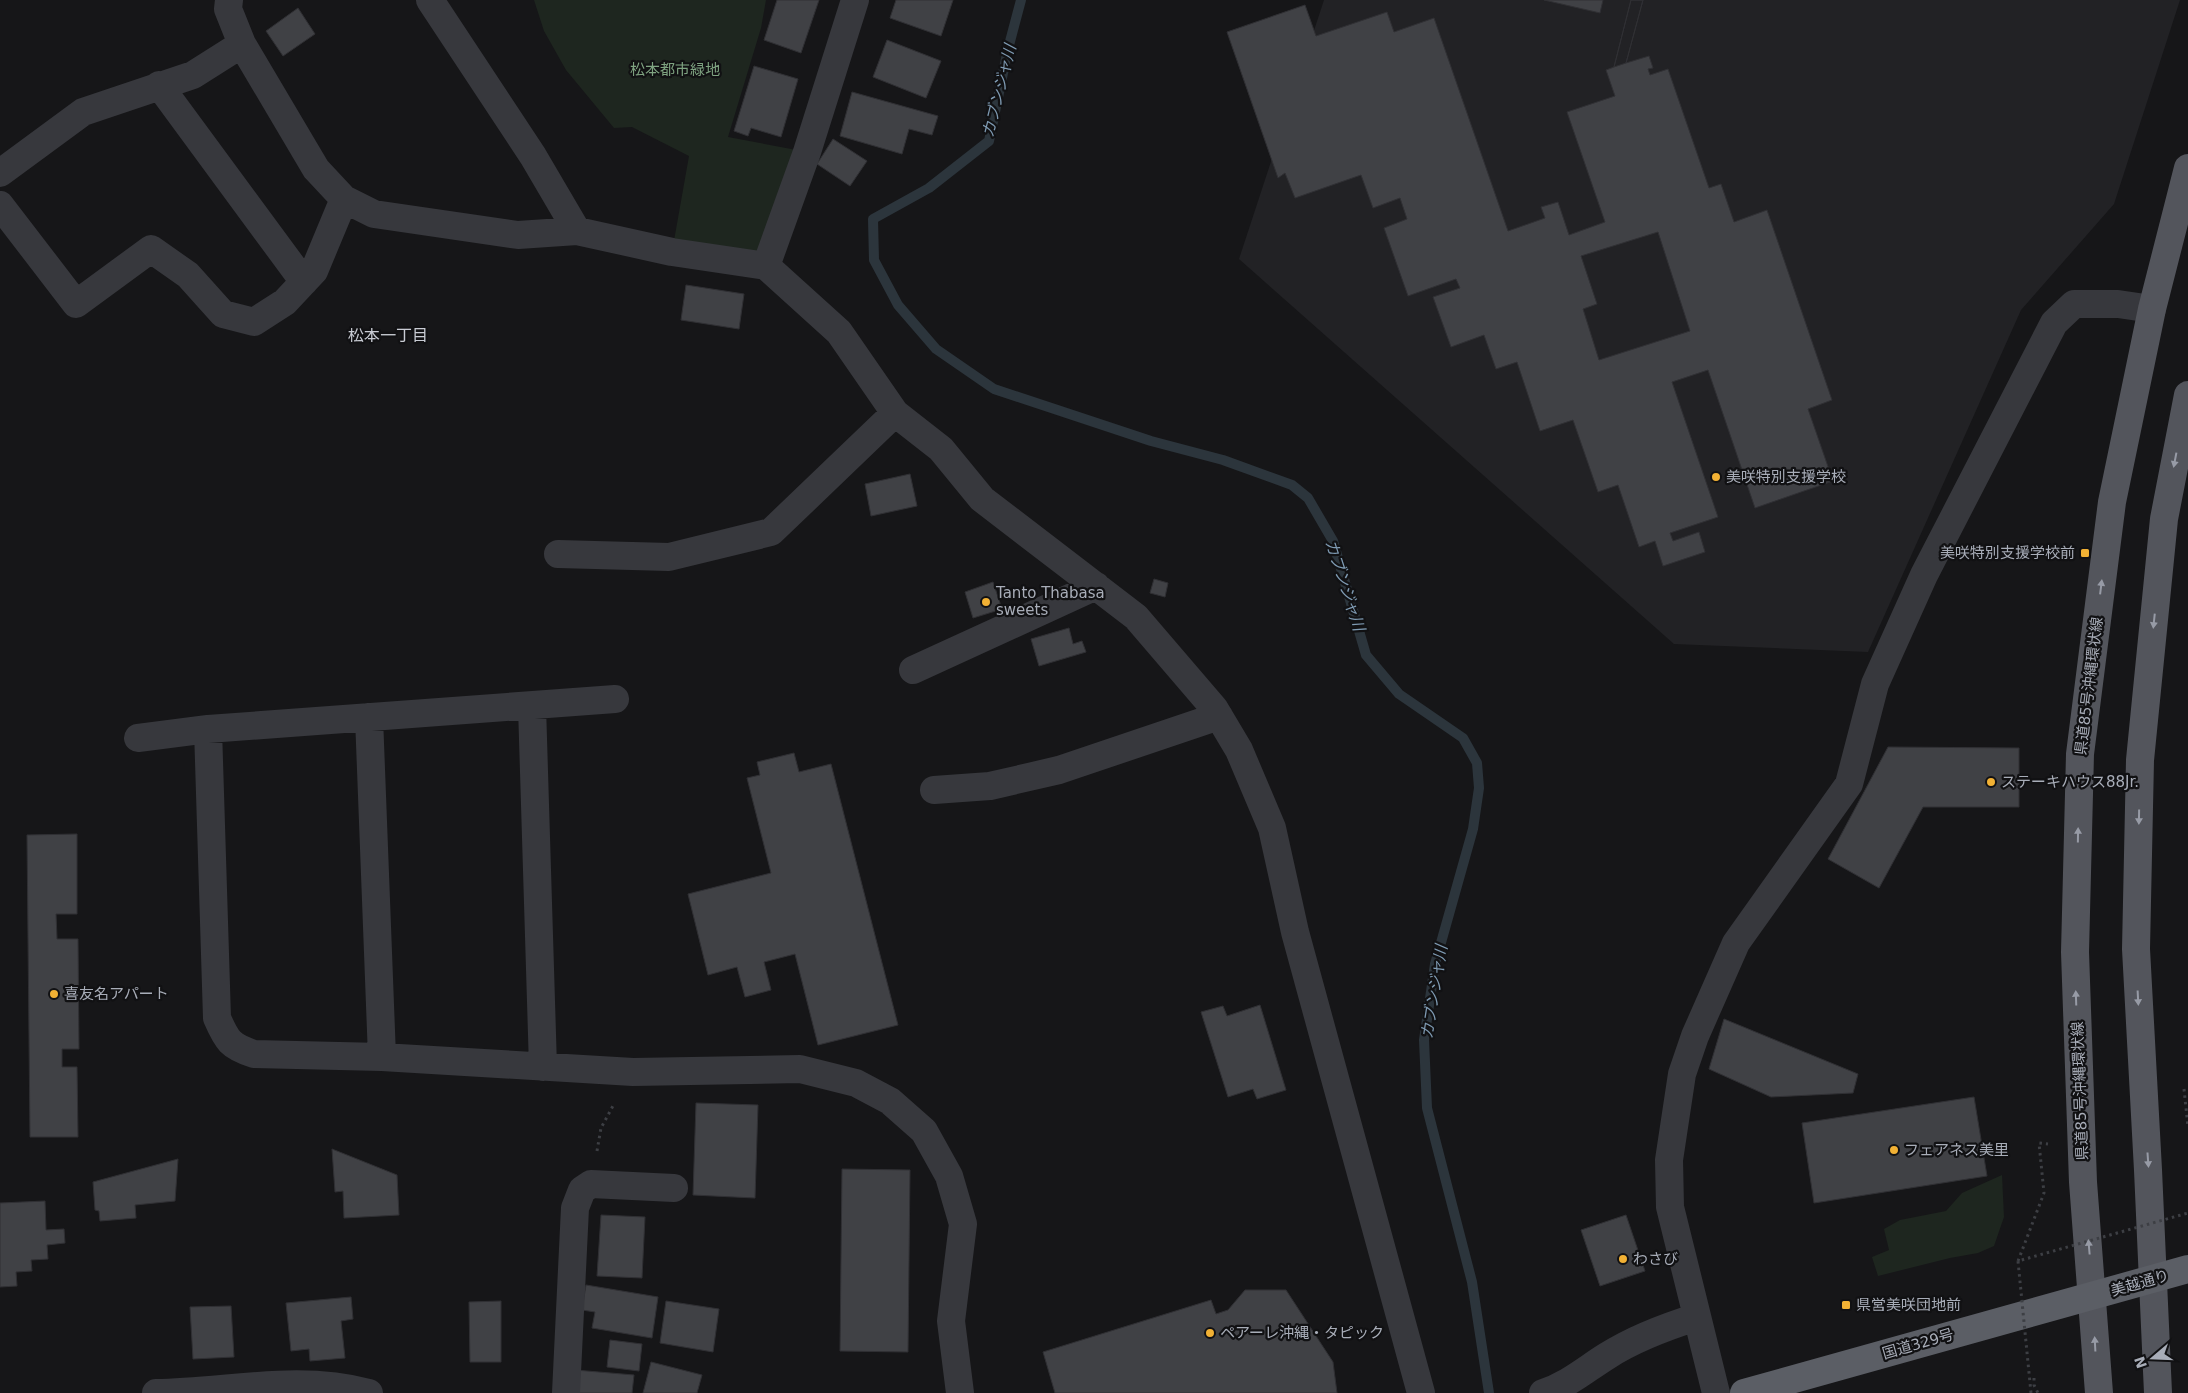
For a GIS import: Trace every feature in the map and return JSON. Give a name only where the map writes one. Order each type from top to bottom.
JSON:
[{"type":"highway","name":"美越通り","points":[[2092,1296],[2188,1269]]},
{"type":"highway","name":"国道329号","points":[[1744,1393],[2092,1296]]},
{"type":"main road","name":"県道85号沖縄環状線","points":[[2099,1393],[2083,1182],[2075,952],[2080,754],[2112,502],[2152,309],[2188,168]]},
{"type":"main road","points":[[2158,1393],[2136,949],[2140,760],[2164,519],[2188,395]]},
{"type":"street","points":[[229,0],[228,9],[242,44],[316,168],[344,199],[374,214],[518,235],[577,231],[672,252],[766,266],[839,332],[895,413],[941,449],[982,498],[1136,617],[1214,708],[1239,750],[1272,828],[1295,932],[1421,1393]]},
{"type":"street","points":[[430,0],[532,156],[577,231]]},
{"type":"street","points":[[766,266],[807,152],[855,0]]},
{"type":"street","points":[[0,172],[84,112],[158,85],[193,75],[242,44]]},
{"type":"street","points":[[158,85],[304,282]]},
{"type":"street","points":[[0,205],[76,304],[151,249],[188,275],[223,314],[254,322],[285,302],[314,271],[344,199]]},
{"type":"street","points":[[1716,1393],[1670,1207],[1668,1160],[1682,1074],[1695,1036],[1736,943],[1849,784],[1875,684],[1924,575],[2054,323],[2074,304],[2118,304],[2152,309]]},
{"type":"street","points":[[558,554],[669,557],[771,532],[895,413]]},
{"type":"street","points":[[913,670],[1096,586]]},
{"type":"street","points":[[138,738],[208,729],[615,699]]},
{"type":"street","points":[[532,706],[543,1067]]},
{"type":"street","points":[[934,790],[990,786],[1059,770],[1218,716]]},
{"type":"street","points":[[369,717],[382,1057]]},
{"type":"street","points":[[208,729],[217,1018],[226,1039],[236,1048],[254,1054],[382,1057],[633,1072],[800,1069],[856,1083],[890,1101],[924,1131],[948,1176],[963,1224],[951,1321],[960,1393]]},
{"type":"street","points":[[566,1393],[575,1208],[582,1190],[591,1184],[674,1188]]},
{"type":"street","points":[[1543,1393],[1556,1389],[1574,1379],[1606,1356],[1633,1340],[1697,1317]]},
{"type":"street","points":[[156,1393],[179,1393],[254,1385],[343,1386],[369,1393]]},
{"type":"path","points":[[2184,1089],[2186,1125],[2188,1127]]},
{"type":"path","points":[[591,1184],[601,1128],[615,1103]]},
{"type":"path","points":[[2031,1393],[2018,1261],[2044,1193],[2039,1143],[2048,1144]]},
{"type":"path","points":[[2018,1261],[2188,1213]]},
{"type":"path","points":[[2034,1378],[2034,1385],[2038,1393]]},
{"type":"shaded area","name":"美咲特別支援学校","points":[[1324,0],[2180,0],[2114,204],[2021,310],[1868,652],[1674,644],[1239,259]]},
{"type":"green space","name":"松本都市緑地","points":[[534,0],[766,0],[761,28],[728,137],[807,152],[766,266],[672,252],[689,156],[632,127],[614,128],[566,70],[544,31]]},
{"type":"green space","points":[[2002,1175],[2004,1217],[1994,1246],[1978,1253],[1878,1276],[1872,1257],[1889,1250],[1884,1229],[1900,1220],[1946,1211],[1962,1193]]},
{"type":"building","points":[[777,0],[819,0],[801,53],[764,40]]},
{"type":"building","points":[[896,0],[953,0],[941,36],[890,18]]},
{"type":"building","points":[[1544,0],[1603,0],[1600,13]]},
{"type":"building","points":[[1631,0],[1643,0],[1626,63],[1649,56],[1653,68],[1648,69],[1650,75],[1668,69],[1709,188],[1721,184],[1734,222],[1767,210],[1832,400],[1808,409],[1833,481],[1755,508],[1708,370],[1672,382],[1718,517],[1670,533],[1673,541],[1699,532],[1705,552],[1663,566],[1655,541],[1639,547],[1618,485],[1598,492],[1573,420],[1540,431],[1517,362],[1496,369],[1484,335],[1451,347],[1433,297],[1460,288],[1456,279],[1408,296],[1384,228],[1407,219],[1400,198],[1373,208],[1361,175],[1295,198],[1285,173],[1278,178],[1227,32],[1305,5],[1316,36],[1387,12],[1394,32],[1434,18],[1508,231],[1545,218],[1541,207],[1558,202],[1569,235],[1605,222],[1567,112],[1615,96],[1606,70],[1614,67]],"holes":[[[1658,232],[1690,331],[1599,360],[1583,309],[1597,304],[1581,256]]]},
{"type":"building","points":[[1631,0],[1643,0],[1626,63],[1614,67]]},
{"type":"building","points":[[298,8],[315,34],[283,56],[266,31]]},
{"type":"building","points":[[887,40],[941,61],[926,98],[873,77]]},
{"type":"building","points":[[754,66],[798,79],[781,137],[751,128],[748,136],[734,131]]},
{"type":"building","points":[[852,92],[938,116],[932,135],[909,129],[902,154],[840,136]]},
{"type":"building","points":[[833,139],[867,161],[850,186],[817,164]]},
{"type":"building","points":[[686,285],[744,294],[739,329],[681,320]]},
{"type":"building","points":[[910,474],[917,506],[871,516],[865,484]]},
{"type":"building","points":[[1154,579],[1168,583],[1165,597],[1150,593]]},
{"type":"building","points":[[993,582],[1002,609],[973,618],[965,592]]},
{"type":"building","points":[[1069,628],[1073,644],[1082,641],[1086,652],[1039,666],[1031,639]]},
{"type":"building","points":[[1888,747],[2019,748],[2019,807],[1923,807],[1879,888],[1828,859]]},
{"type":"building","points":[[794,753],[799,772],[831,764],[898,1025],[818,1045],[795,954],[764,962],[771,990],[745,997],[737,967],[708,975],[688,894],[771,873],[747,778],[760,775],[757,762]]},
{"type":"building","name":"喜友名アパート","points":[[77,834],[77,914],[56,914],[57,939],[78,939],[79,1049],[62,1049],[62,1067],[77,1067],[78,1137],[30,1137],[27,835]]},
{"type":"building","points":[[1260,1005],[1286,1090],[1257,1099],[1253,1089],[1228,1097],[1201,1012],[1223,1006],[1227,1016]]},
{"type":"building","points":[[1724,1019],[1858,1074],[1853,1093],[1771,1097],[1709,1069]]},
{"type":"building","name":"フェアネス美里","points":[[1974,1097],[1987,1176],[1814,1203],[1802,1123]]},
{"type":"building","points":[[696,1103],[758,1105],[755,1198],[693,1195]]},
{"type":"building","points":[[332,1149],[397,1175],[399,1215],[344,1218],[343,1191],[335,1192]]},
{"type":"building","points":[[178,1159],[175,1201],[135,1205],[136,1218],[100,1221],[99,1211],[95,1210],[93,1182]]},
{"type":"building","points":[[842,1169],[910,1170],[908,1352],[840,1351]]},
{"type":"building","points":[[45,1201],[46,1230],[64,1229],[65,1243],[47,1245],[48,1259],[31,1260],[32,1271],[16,1272],[17,1286],[0,1287],[0,1203]]},
{"type":"building","points":[[601,1215],[645,1217],[642,1278],[597,1276]]},
{"type":"building","points":[[1626,1215],[1645,1271],[1600,1286],[1581,1230]]},
{"type":"building","points":[[586,1285],[658,1297],[652,1338],[592,1328],[595,1312],[582,1310]]},
{"type":"building","name":"ペアーレ沖縄・タピック","points":[[1245,1290],[1286,1290],[1333,1362],[1337,1393],[1055,1393],[1043,1352],[1211,1300],[1216,1314],[1228,1310]]},
{"type":"building","points":[[351,1297],[353,1319],[341,1321],[345,1358],[310,1361],[309,1349],[291,1351],[286,1303]]},
{"type":"building","points":[[501,1301],[501,1362],[470,1362],[469,1302]]},
{"type":"building","points":[[666,1301],[719,1309],[713,1352],[660,1343]]},
{"type":"building","points":[[231,1306],[234,1357],[193,1359],[190,1307]]},
{"type":"building","points":[[610,1340],[642,1344],[639,1371],[607,1367]]},
{"type":"building","points":[[651,1362],[702,1375],[697,1393],[643,1393]]},
{"type":"building","points":[[575,1370],[634,1375],[632,1393],[573,1393]]},
{"type":"waterway","name":"カブンジャ川","points":[[1021,0],[1008,49],[989,141],[929,188],[873,219],[874,260],[898,305],[936,349],[994,389],[1151,441],[1223,460],[1292,485],[1308,498],[1333,541],[1366,655],[1399,694],[1463,738],[1477,763],[1479,788],[1473,829],[1435,964],[1424,1040],[1427,1108],[1472,1282],[1489,1393]]},
{"type":"place","name":"美咲特別支援学校","points":[[1716,477]]},
{"type":"place","name":"美咲特別支援学校前","points":[[2085,553]]},
{"type":"place","name":"Tanto Thabasa sweets","points":[[986,602]]},
{"type":"place","name":"ステーキハウス88Jr.","points":[[1991,782]]},
{"type":"place","name":"喜友名アパート","points":[[54,994]]},
{"type":"place","name":"フェアネス美里","points":[[1894,1150]]},
{"type":"place","name":"わさび","points":[[1623,1259]]},
{"type":"place","name":"県営美咲団地前","points":[[1846,1305]]},
{"type":"place","name":"ペアーレ沖縄・タピック","points":[[1210,1333]]},
{"type":"district","name":"松本一丁目","points":[[388,335]]}]
